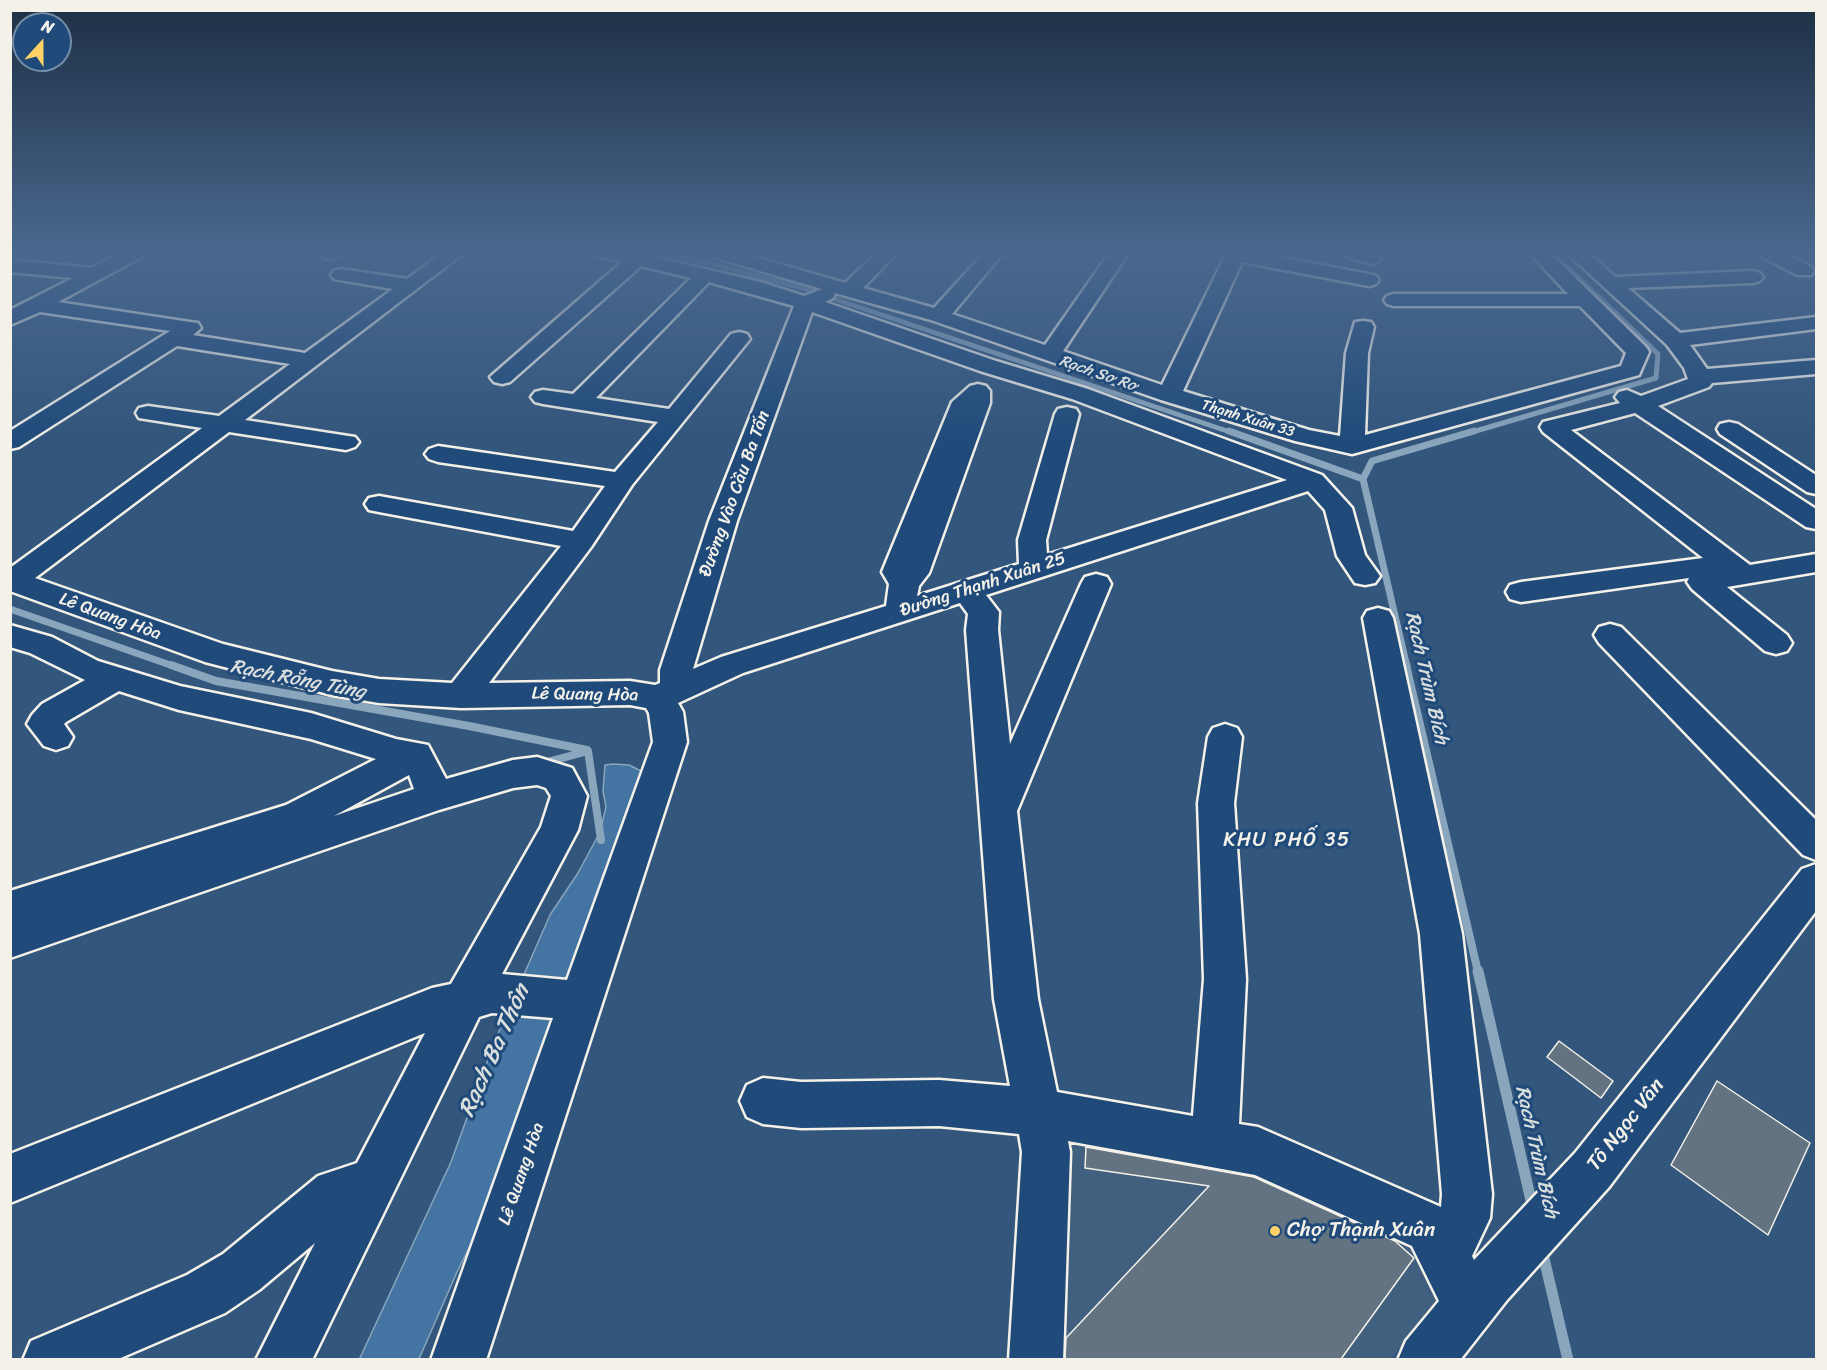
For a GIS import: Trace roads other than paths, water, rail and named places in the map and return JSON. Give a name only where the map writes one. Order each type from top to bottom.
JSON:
[{"type":"street","points":[[10,442],[190,328],[110,316]]},
{"type":"street","points":[[11,581],[308,360],[332,332],[359,316]]},
{"type":"street","points":[[502,377],[572,316]]},
{"type":"street","points":[[580,401],[664,316]]},
{"type":"street","name":"Đường Vào Cầu Ba Tấn","points":[[666,693],[676,669],[723,521],[800,316]]},
{"type":"street","points":[[843,316],[988,366],[1080,394],[1313,481],[1338,508],[1351,556],[1365,576]]},
{"type":"street","name":"Thạnh Xuân 33","points":[[938,316],[1169,395],[1304,436],[1352,446],[1631,370],[1638,352],[1601,316]]},
{"type":"street","points":[[1051,353],[1076,316]]},
{"type":"street","points":[[1169,395],[1207,316]]},
{"type":"street","points":[[1648,316],[1675,340],[1701,382],[1639,405],[1552,427],[1737,569]]},
{"type":"street","points":[[1675,340],[1816,323]]},
{"type":"street","points":[[1352,446],[1357,353],[1363,327]]},
{"type":"street","points":[[174,339],[308,360]]},
{"type":"street","points":[[461,696],[581,541],[622,481],[740,339]]},
{"type":"street","points":[[902,598],[914,573],[978,404],[978,391],[988,366]]},
{"type":"street","points":[[1698,377],[1816,367]]},
{"type":"street","points":[[1600,379],[1816,521]]},
{"type":"street","points":[[543,397],[675,417]]},
{"type":"street","points":[[147,413],[346,442]]},
{"type":"street","points":[[1034,569],[1032,540],[1067,414]]},
{"type":"street","points":[[1729,429],[1816,486]]},
{"type":"street","points":[[438,453],[622,481]]},
{"type":"street","name":"Đường Thạnh Xuân 25","points":[[666,693],[902,598],[966,591],[1313,481]]},
{"type":"street","points":[[380,504],[581,541]]},
{"type":"street","points":[[1521,592],[1816,563]]},
{"type":"street","points":[[1737,569],[1702,582],[1776,643]]},
{"type":"street","name":"Lê Quang Hòa","points":[[11,581],[140,629],[228,657],[332,683],[379,691],[461,696],[666,693],[670,742],[572,1001],[458,1359]]},
{"type":"street","points":[[999,810],[1096,584]]},
{"type":"street","points":[[966,591],[984,612],[982,630],[1016,999],[1046,1152],[1036,1359]]},
{"type":"street","points":[[1378,618],[1441,934],[1467,1194],[1465,1218],[1444,1256]]},
{"type":"street","points":[[1610,635],[1816,844]]},
{"type":"street","points":[[10,636],[41,645],[87,669],[107,683],[311,726],[396,752],[416,755],[423,765],[435,797]]},
{"type":"street","points":[[55,725],[107,683]]},
{"type":"street","points":[[1214,1143],[1225,980],[1216,803],[1225,737]]},
{"type":"street","points":[[10,909],[298,817],[416,755]]},
{"type":"street","points":[[10,940],[435,797],[513,774],[537,771],[559,778],[569,796],[559,830],[478,997],[370,1188],[283,1359]]},
{"type":"street","name":"Tô Ngọc Vân","points":[[1425,1359],[1479,1294],[1592,1170],[1816,881]]},
{"type":"street","points":[[10,1179],[432,1009],[478,997],[572,1001]]},
{"type":"street","points":[[763,1101],[801,1105],[939,1102],[1038,1112],[1258,1151],[1430,1228],[1444,1256],[1479,1294]]},
{"type":"street","points":[[50,1359],[206,1294],[241,1272],[335,1193],[352,1188],[370,1188]]},
{"type":"water","points":[[605,765],[629,765],[641,771],[644,791],[510,1166],[457,1272],[419,1359],[359,1360],[451,1162],[494,1043],[550,915],[578,873],[600,832],[606,807],[603,791]]},
{"type":"waterway","name":"Rạch Sơ Rơ","points":[[885,316],[1233,433]]},
{"type":"waterway","name":"Rạch Trùm Bích","points":[[1469,433],[1656,378],[1658,354],[1618,316]]},
{"type":"waterway","name":"Rạch Sơ Rơ","points":[[1229,431],[1363,479]]},
{"type":"waterway","name":"Rạch Trùm Bích","points":[[1363,479],[1372,461],[1474,431]]},
{"type":"waterway","name":"Rạch Trùm Bích","points":[[1363,479],[1407,667]]},
{"type":"waterway","name":"Rạch Rỗng Tùng","points":[[10,609],[176,667]]},
{"type":"waterway","name":"Rạch Rỗng Tùng","points":[[171,665],[216,681],[469,726],[587,750]]},
{"type":"waterway","name":"Rạch Trùm Bích","points":[[1406,665],[1478,972]]},
{"type":"waterway","name":"Rạch Ba Thôn","points":[[540,764],[588,751],[601,840]]},
{"type":"waterway","name":"Rạch Trùm Bích","points":[[1478,971],[1533,1209]]},
{"type":"waterway","name":"Rạch Trùm Bích","points":[[1542,1250],[1568,1360]]},
{"type":"place","name":"Chợ Thạnh Xuân","points":[[1275,1231]]},
{"type":"district","name":"KHU PHỐ 35","points":[[1287,841]]}]
